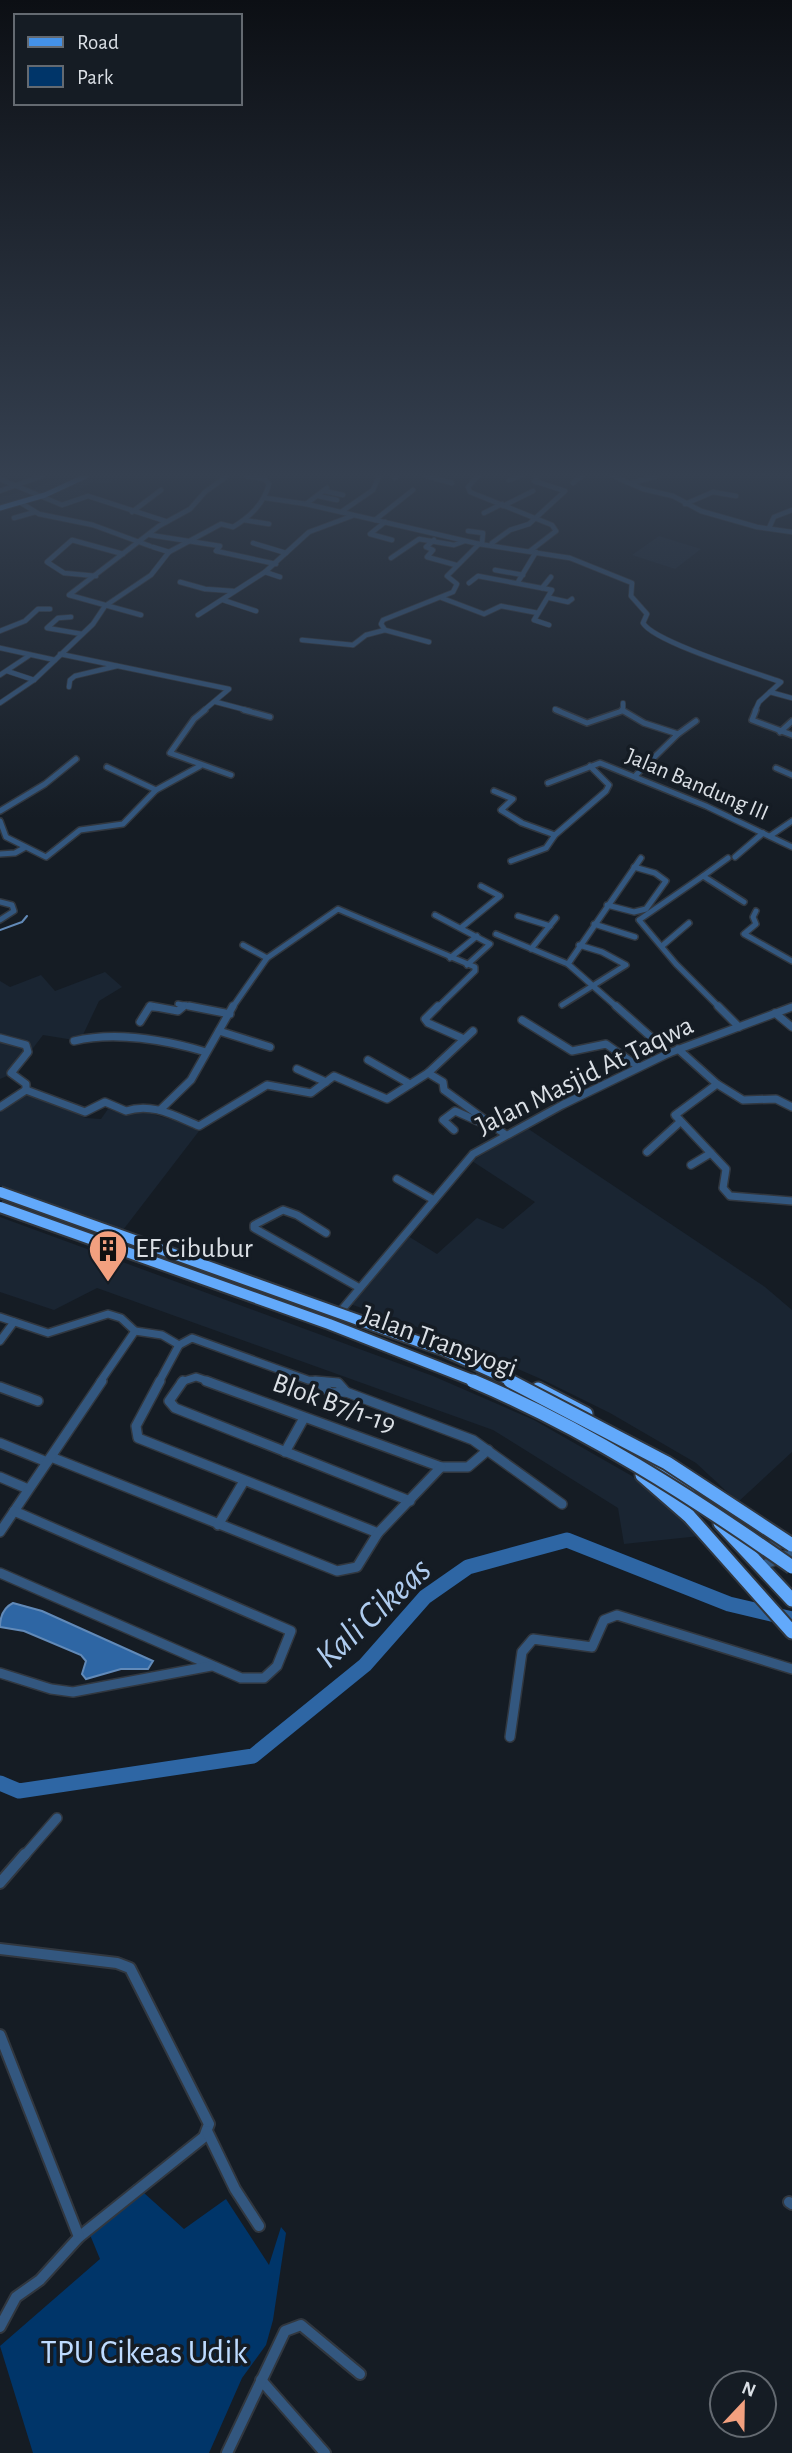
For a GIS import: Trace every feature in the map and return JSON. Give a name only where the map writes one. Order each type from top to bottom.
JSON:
[{"type":"highway","name":"Jalan Transyogi","points":[[0,1192],[339,1313],[509,1376],[560,1399],[603,1424],[669,1474],[750,1553],[792,1600]]},
{"type":"highway","points":[[0,1192],[445,1351],[495,1373],[626,1438],[792,1545]]},
{"type":"highway","name":"Jalan Transyogi","points":[[0,1207],[517,1397],[570,1421],[622,1458],[677,1503],[792,1632]]},
{"type":"highway","points":[[0,1207],[426,1361],[476,1382],[616,1452],[749,1535],[792,1567]]},
{"type":"highway","points":[[213,1286],[220,1281],[220,1270]]},
{"type":"highway","points":[[238,1295],[240,1282],[247,1280]]},
{"type":"street","points":[[76,590],[69,595],[141,615]]},
{"type":"street","points":[[0,703],[34,680],[82,634],[105,606],[128,590]]},
{"type":"street","points":[[198,615],[236,590]]},
{"type":"street","points":[[385,630],[381,624],[383,620],[442,598],[453,590]]},
{"type":"street","points":[[549,625],[534,620],[552,590]]},
{"type":"street","points":[[631,590],[631,597],[648,614],[643,626],[676,643],[781,682],[760,702],[752,720],[792,735]]},
{"type":"street","points":[[550,597],[568,602],[572,599]]},
{"type":"street","points":[[442,598],[484,614],[501,606],[538,613]]},
{"type":"street","points":[[223,600],[256,611]]},
{"type":"street","points":[[0,631],[25,621],[38,610],[50,609]]},
{"type":"street","points":[[71,617],[58,618],[47,628],[82,634]]},
{"type":"street","points":[[302,639],[353,645],[366,635],[385,630],[429,642]]},
{"type":"street","points":[[0,648],[55,660]]},
{"type":"street","points":[[60,654],[121,664],[174,680],[229,689],[194,719],[170,752],[200,766],[231,775]]},
{"type":"street","points":[[0,675],[30,655]]},
{"type":"street","points":[[69,687],[70,680],[75,676],[121,664]]},
{"type":"street","points":[[7,671],[34,680]]},
{"type":"street","points":[[770,692],[792,698]]},
{"type":"street","points":[[216,702],[270,717]]},
{"type":"street","points":[[622,711],[623,703]]},
{"type":"street","points":[[555,709],[587,723],[622,711],[645,723],[678,734]]},
{"type":"street","points":[[636,775],[678,734],[696,721]]},
{"type":"street","points":[[780,732],[792,721]]},
{"type":"street","points":[[0,811],[45,784],[76,759]]},
{"type":"street","name":"Jalan Bandung III","points":[[548,783],[600,763],[636,775],[792,846]]},
{"type":"street","points":[[0,821],[6,837],[46,857],[80,830],[123,824],[156,790],[200,766]]},
{"type":"street","points":[[511,861],[547,848],[555,835],[608,787],[590,766]]},
{"type":"street","points":[[107,767],[156,790]]},
{"type":"street","points":[[776,768],[792,775]]},
{"type":"street","points":[[495,791],[513,799],[501,810],[522,823],[555,835]]},
{"type":"street","points":[[770,836],[792,821]]},
{"type":"street","points":[[739,1027],[662,946],[640,918],[682,887],[732,857],[763,833]]},
{"type":"street","points":[[0,854],[8,855],[24,848]]},
{"type":"street","points":[[568,964],[640,858]]},
{"type":"street","points":[[607,905],[634,912],[646,909],[666,881],[655,873],[634,867]]},
{"type":"street","points":[[703,876],[741,900],[729,902]]},
{"type":"street","points":[[462,927],[500,896],[481,886]]},
{"type":"street","points":[[0,902],[12,905],[14,911],[0,920]]},
{"type":"street","points":[[160,1110],[186,1087],[267,958],[340,909],[475,967],[475,971],[425,1019],[428,1023],[464,1039]]},
{"type":"street","points":[[756,911],[753,918],[756,924],[744,934],[792,961]]},
{"type":"street","points":[[435,915],[462,927],[490,947],[467,965]]},
{"type":"street","points":[[518,916],[550,926]]},
{"type":"street","points":[[531,949],[556,918]]},
{"type":"street","points":[[594,923],[635,936]]},
{"type":"street","points":[[662,946],[689,923]]},
{"type":"street","points":[[496,934],[568,964],[669,1053]]},
{"type":"street","points":[[450,958],[477,936]]},
{"type":"street","points":[[243,945],[267,958]]},
{"type":"street","points":[[562,1005],[591,986],[620,973],[626,965],[602,951],[579,945]]},
{"type":"street","points":[[178,1004],[230,1014]]},
{"type":"street","points":[[140,1022],[152,1006],[178,1011],[186,1005]]},
{"type":"street","name":"Jalan Masjid At Taqwa","points":[[339,1313],[358,1287],[473,1154],[669,1053],[792,1007]]},
{"type":"street","points":[[136,1011],[146,1013]]},
{"type":"street","points":[[775,1013],[792,1027]]},
{"type":"street","points":[[522,1020],[571,1051],[606,1044],[639,1068]]},
{"type":"street","points":[[219,1031],[270,1047]]},
{"type":"street","points":[[26,1090],[85,1112],[104,1102],[125,1111],[140,1106],[160,1110],[199,1126],[267,1085],[311,1093],[338,1077],[387,1099],[428,1073],[473,1031]]},
{"type":"street","points":[[74,1041],[89,1035],[118,1036],[172,1047],[190,1046],[206,1052]]},
{"type":"street","points":[[0,1038],[26,1045],[28,1052],[10,1073],[26,1084],[26,1090]]},
{"type":"street","points":[[678,1049],[718,1084],[743,1100],[776,1099],[792,1107]]},
{"type":"street","points":[[368,1060],[411,1084]]},
{"type":"street","points":[[297,1069],[327,1082]]},
{"type":"street","points":[[428,1073],[443,1082],[444,1090],[506,1135]]},
{"type":"street","points":[[718,1084],[676,1112],[680,1122],[726,1169],[723,1188],[730,1196],[792,1201]]},
{"type":"street","points":[[0,1107],[26,1090]]},
{"type":"street","points":[[454,1130],[443,1120],[459,1111],[499,1129]]},
{"type":"street","points":[[647,1152],[680,1122]]},
{"type":"street","points":[[691,1165],[711,1153]]},
{"type":"street","points":[[397,1179],[434,1200]]},
{"type":"street","points":[[326,1233],[284,1208],[275,1209],[254,1225],[254,1228],[288,1248],[321,1261],[358,1287]]},
{"type":"street","points":[[0,1317],[48,1333],[108,1314],[121,1318],[135,1331],[162,1335],[179,1345]]},
{"type":"street","points":[[0,1341],[14,1322]]},
{"type":"street","points":[[0,1532],[135,1331]]},
{"type":"street","points":[[378,1533],[143,1441],[136,1434],[136,1426],[179,1345],[192,1338],[319,1382],[330,1394],[346,1392],[473,1440],[562,1504]]},
{"type":"street","name":"Blok B7/1-19","points":[[285,1452],[176,1408],[169,1401],[183,1380],[196,1377],[441,1467],[464,1471],[479,1462],[488,1450]]},
{"type":"street","points":[[0,1387],[38,1401]]},
{"type":"street","points":[[304,1418],[285,1452],[410,1501]]},
{"type":"street","points":[[0,1443],[49,1459],[337,1571],[356,1567],[378,1533],[441,1467]]},
{"type":"street","points":[[0,1477],[28,1489]]},
{"type":"street","points":[[218,1525],[244,1481]]},
{"type":"street","points":[[0,1573],[241,1678],[264,1678],[276,1666],[291,1631],[15,1511]]},
{"type":"street","points":[[750,1553],[792,1539]]},
{"type":"street","points":[[766,1570],[792,1553]]},
{"type":"street","points":[[510,1737],[522,1652],[533,1639],[592,1647],[604,1620],[618,1615],[792,1669]]},
{"type":"street","points":[[0,1673],[51,1689],[73,1692],[212,1665]]},
{"type":"street","points":[[0,1883],[57,1818]]},
{"type":"street","points":[[0,1949],[117,1963],[130,1968],[209,2124],[207,2131],[189,2149],[79,2237],[40,2280],[16,2297],[0,2327]]},
{"type":"street","points":[[0,2035],[79,2237]]},
{"type":"street","points":[[207,2131],[235,2189],[259,2226]]},
{"type":"street","points":[[229,2452],[285,2331],[301,2325],[360,2374]]},
{"type":"street","points":[[261,2380],[325,2453]]},
{"type":"shaded area","points":[[105,972],[122,987],[99,1001],[80,1041],[43,1035],[14,1073],[0,1079],[0,981],[10,987],[41,975],[55,991]]},
{"type":"shaded area","points":[[25,1092],[86,1118],[101,1119],[108,1109],[126,1115],[138,1110],[177,1121],[199,1131],[123,1230],[0,1186],[0,1110]]},
{"type":"shaded area","points":[[527,1128],[765,1287],[792,1310],[792,1452],[738,1502],[696,1463],[610,1413],[541,1379],[437,1334],[347,1303],[408,1236],[437,1254],[477,1218],[503,1229],[535,1202],[472,1161]]},
{"type":"shaded area","points":[[0,1217],[433,1376],[534,1420],[632,1476],[670,1505],[700,1536],[624,1544],[618,1508],[493,1430],[97,1288],[54,1310],[0,1292]]},
{"type":"shaded area","points":[[13,1603],[42,1611],[153,1661],[148,1669],[121,1669],[86,1679],[82,1674],[86,1661],[81,1655],[24,1631],[0,1627],[3,1613]]},
{"type":"green space","name":"TPU Cikeas Udik","points":[[134,2184],[184,2229],[226,2199],[269,2265],[281,2227],[286,2233],[273,2320],[266,2345],[242,2378],[209,2453],[33,2453],[0,2346],[100,2259],[88,2230]]},
{"type":"waterway","points":[[0,930],[22,922],[27,916]]},
{"type":"waterway","name":"Kali Cikeas","points":[[0,1783],[19,1791],[253,1756],[365,1665],[425,1597],[468,1567],[567,1540],[729,1604],[792,1619]]},
{"type":"place","name":"EF Cibubur","points":[[108,1283]]}]
